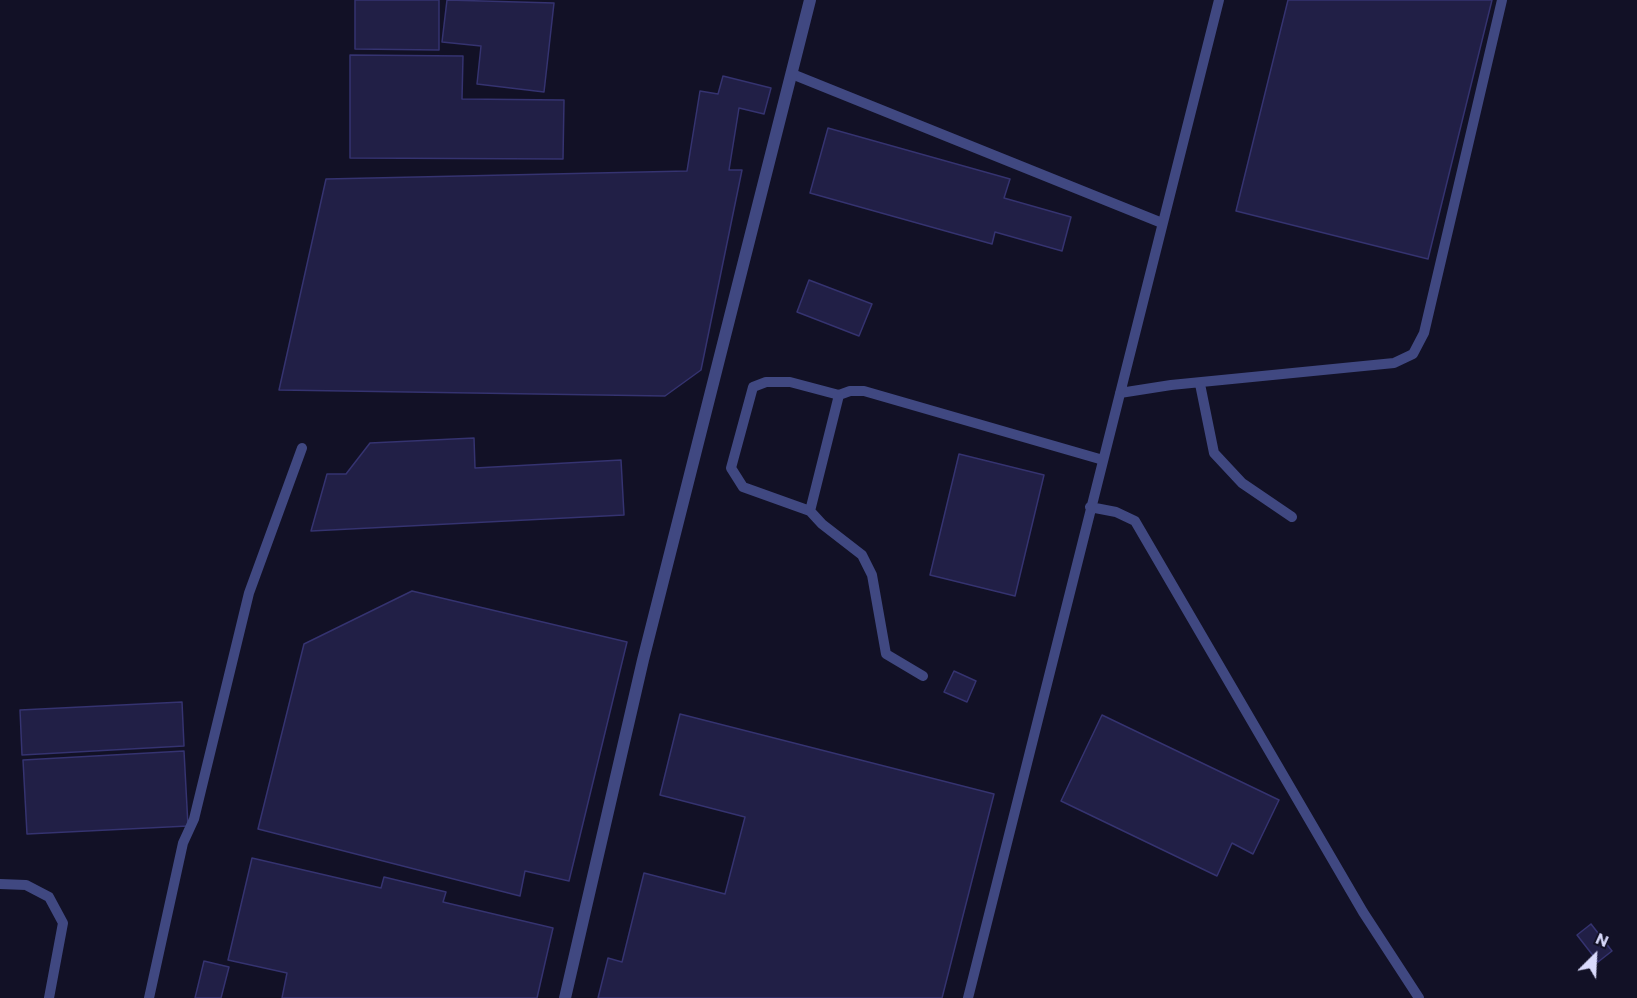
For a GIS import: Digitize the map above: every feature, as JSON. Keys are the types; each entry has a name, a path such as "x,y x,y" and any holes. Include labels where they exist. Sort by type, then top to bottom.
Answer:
{"street":[{"path":"565,998 644,660 810,0"}],"lane":[{"path":"968,998 1219,0"},
{"path":"1120,393 1394,363 1413,354 1424,333 1502,0"},
{"path":"792,74 1162,223"},
{"path":"923,676 886,654 872,575 862,555 822,524 810,511 743,487 731,468 753,387 765,382 790,382 839,395 850,391 864,391 1103,460"},
{"path":"1200,384 1214,453 1242,483 1292,517"},
{"path":"810,511 839,395"},
{"path":"149,998 183,843 194,819 249,593 302,448"},
{"path":"1090,507 1116,512 1135,521 1363,912 1419,998"},
{"path":"0,884 26,885 49,897 63,923 49,998"}],"building":[{"path":"355,0 439,0 439,50 355,49"},
{"path":"447,0 554,3 544,92 477,84 481,46 442,42"},
{"path":"1288,0 1492,0 1428,259 1236,211"},
{"path":"350,55 463,56 462,99 564,100 563,159 350,158"},
{"path":"723,76 771,88 764,114 739,108 729,170 742,170 701,370 665,396 279,390 326,179 687,171 700,91 718,94"},
{"path":"828,128 1010,179 1004,198 1071,217 1062,251 995,232 992,244 810,193"},
{"path":"809,280 872,304 859,336 797,312"},
{"path":"474,438 475,468 621,460 624,515 311,531 327,474 346,474 370,443"},
{"path":"959,454 1044,475 1015,596 930,575"},
{"path":"412,591 627,642 569,881 525,871 520,896 258,829 304,644"},
{"path":"954,671 976,681 967,702 944,692"},
{"path":"182,702 184,746 22,755 20,710"},
{"path":"680,714 994,794 942,998 598,998 608,958 622,962 644,873 725,894 745,817 660,795"},
{"path":"1102,715 1279,800 1253,854 1232,843 1217,876 1061,801"},
{"path":"184,751 188,826 27,834 23,760"},
{"path":"252,858 381,888 384,877 446,892 443,902 553,928 537,998 282,998 287,973 228,960"},
{"path":"1591,924 1612,951 1598,962 1577,935"},
{"path":"204,961 229,967 221,998 195,998"}]}
